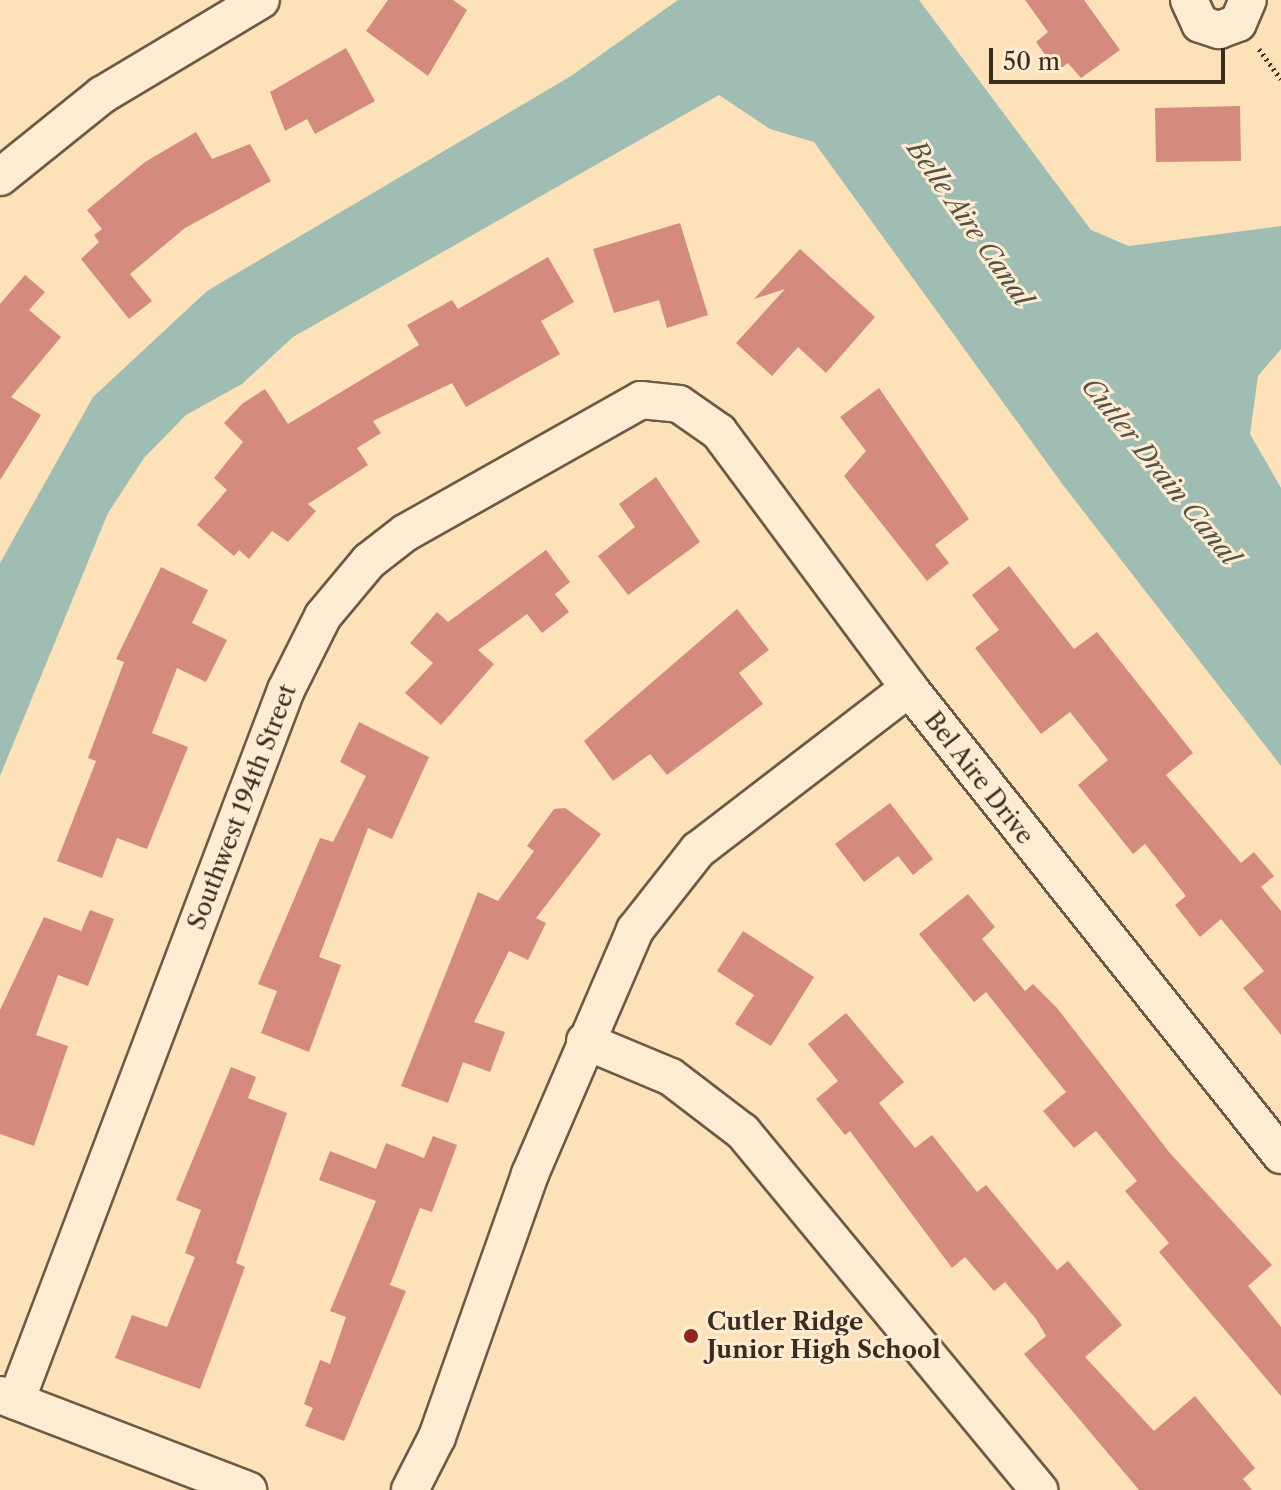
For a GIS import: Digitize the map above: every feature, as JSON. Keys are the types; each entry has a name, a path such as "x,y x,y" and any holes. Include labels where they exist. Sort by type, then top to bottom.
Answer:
{"street":[{"path":"0,177 102,95 261,0"},
{"path":"1189,0 1200,24 1219,30 1238,23 1248,0"},
{"name":"Southwest 194th Street","path":"8,1398 286,690 323,616 369,561 416,525 622,407 652,399 679,404"},
{"name":"Bel Aire Drive","path":"679,404 719,432 909,688 1281,1155"},
{"path":"410,1490 437,1437 585,1041 635,930 691,857 909,688"},
{"path":"585,1041 671,1077 743,1132 1039,1490"},
{"path":"8,1398 248,1490"}],"water":[{"path":"678,0 919,0 1091,230 1129,246 1281,226 1281,349 1258,376 1250,434 1281,488 1281,766 1063,485 814,142 770,129 719,95 293,337 242,384 186,415 144,458 108,513 0,776 0,563 93,397 207,291 571,76"}],"building":[{"path":"388,0 453,0 467,10 428,76 366,31"},
{"path":"1025,0 1084,0 1120,50 1081,78 1068,63 1057,71 1036,42 1048,32"},
{"path":"346,48 375,101 315,134 307,119 285,131 270,92"},
{"path":"1240,106 1241,161 1156,162 1155,108"},
{"path":"196,132 212,159 250,144 271,181 185,228 130,274 152,301 129,319 81,259 99,242 94,235 102,229 87,210 145,162"},
{"path":"680,223 708,315 667,328 659,300 614,313 593,249"},
{"path":"800,249 875,317 826,373 798,347 772,376 736,343 785,289 754,299"},
{"path":"548,257 574,302 541,321 560,354 466,407 452,383 373,421 381,433 357,448 368,465 308,504 316,511 288,542 272,531 249,559 239,550 234,556 197,525 227,490 214,478 243,442 224,423 242,404 265,389 288,424 419,345 407,325 452,300 458,309"},
{"path":"25,275 45,292 29,310 61,337 11,397 41,415 0,480 0,304"},
{"path":"879,388 969,519 935,545 949,563 927,581 844,476 866,451 840,417"},
{"path":"656,477 700,542 628,595 598,556 635,527 619,504"},
{"path":"546,550 570,582 555,594 569,612 542,633 527,614 478,650 494,664 441,725 405,693 433,663 410,643 437,612 448,622"},
{"path":"1009,566 1074,649 1097,632 1193,753 1166,775 1241,863 1254,852 1274,876 1261,887 1281,911 1281,1035 1243,988 1264,971 1221,919 1200,937 1175,905 1186,896 1145,844 1133,854 1078,785 1108,760 1070,712 1041,734 975,648 999,630 972,595"},
{"path":"161,567 208,590 192,623 227,640 206,682 177,668 152,733 188,747 147,849 117,838 102,878 57,861 96,761 88,758 124,662 116,659"},
{"path":"737,609 769,650 739,673 763,704 667,775 650,754 613,781 584,741"},
{"path":"359,722 429,757 392,839 368,828 319,957 341,965 309,1052 261,1033 277,991 258,984 320,838 333,842 366,776 340,762"},
{"path":"890,803 933,859 913,875 898,856 864,882 835,844"},
{"path":"565,808 601,834 536,918 546,923 528,960 509,951 474,1022 505,1032 490,1072 463,1062 448,1103 401,1086 478,892 498,901 534,851 527,846 554,809"},
{"path":"968,894 995,927 982,939 1025,991 1033,984 1057,1008 1169,1152 1272,1265 1248,1286 1281,1327 1281,1396 1159,1252 1169,1243 1125,1191 1137,1181 1096,1131 1074,1148 1043,1111 1066,1092 986,992 974,1002 919,934"},
{"path":"90,910 114,919 88,986 58,975 36,1035 68,1046 34,1146 0,1134 0,1010 44,917 81,931"},
{"path":"743,931 814,977 771,1046 735,1024 754,995 717,971"},
{"path":"846,1013 904,1082 879,1103 915,1148 932,1135 977,1192 986,1185 1057,1270 1068,1261 1122,1325 1085,1357 1154,1431 1195,1396 1255,1468 1243,1479 1252,1490 1139,1490 1024,1354 1046,1336 1036,1319 1005,1282 994,1291 965,1257 952,1268 850,1131 845,1135 816,1099 838,1081 808,1044"},
{"path":"231,1067 256,1077 248,1098 287,1113 236,1263 245,1267 200,1389 115,1358 132,1315 167,1327 195,1257 185,1253 201,1210 176,1200"},
{"path":"433,1136 457,1145 432,1212 420,1208 390,1285 406,1291 344,1441 305,1426 313,1408 304,1404 320,1360 330,1364 346,1317 330,1311 376,1201 319,1180 330,1151 376,1169 386,1143 424,1158"}],"place":[{"name":"Cutler Ridge Junior High School","path":"691,1336"}],"water label":[{"name":"Belle Aire Canal","path":"969,224"},
{"name":"Cutler Drain Canal","path":"1160,472"}]}
